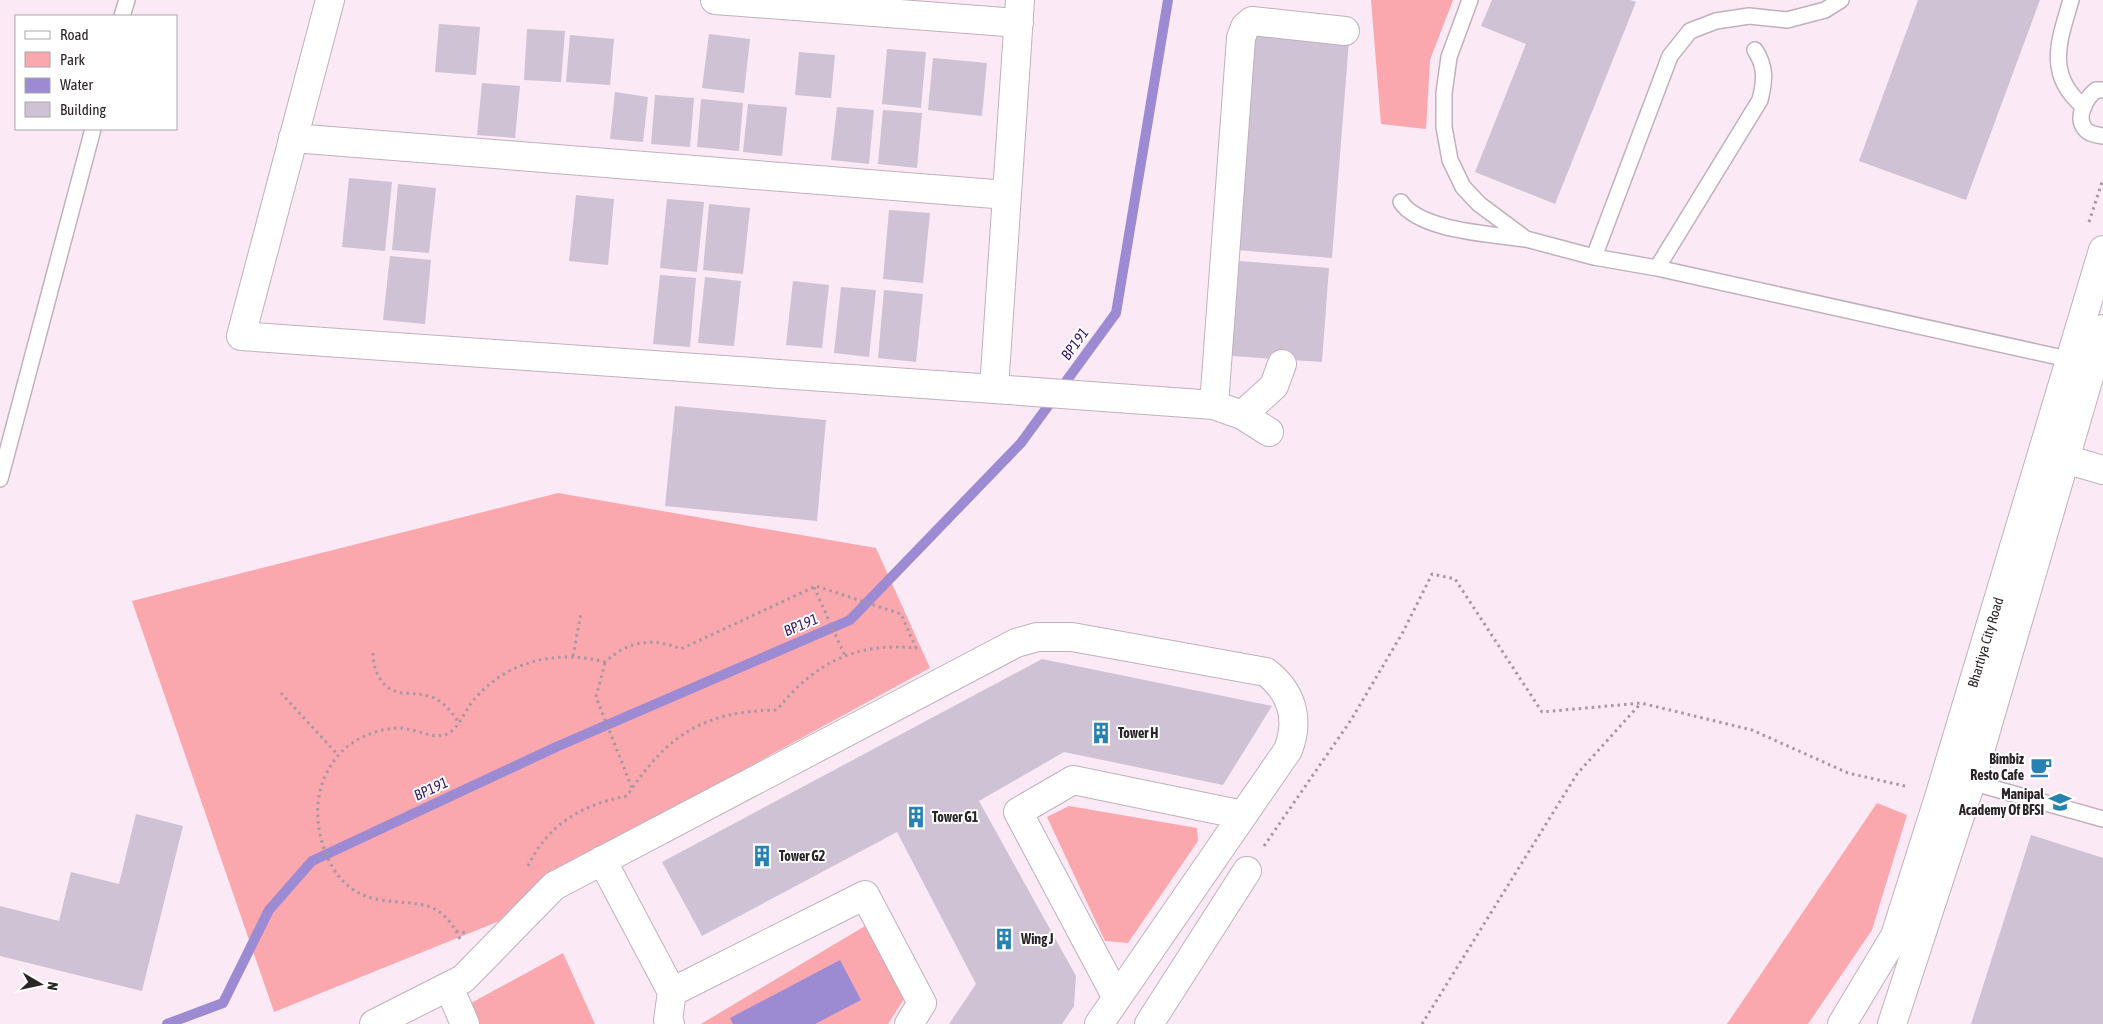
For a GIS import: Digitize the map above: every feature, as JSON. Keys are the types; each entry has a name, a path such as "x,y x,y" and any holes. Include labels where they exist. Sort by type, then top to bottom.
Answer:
{"street":[{"path":"330,0 241,336 1214,405 1242,415 1269,432"},
{"path":"715,0 1020,12 994,389"},
{"path":"1214,405 1241,38 1245,27 1252,21 1345,31"},
{"path":"294,138 1007,195"},
{"name":"Bhartiya City Road","path":"1842,1024 1895,936 2072,360 2103,250"},
{"name":"Bhartiya City Road","path":"1892,1024 1971,782 2103,329"},
{"path":"1242,415 1274,386 1282,364"},
{"path":"2065,459 2103,470"},
{"path":"374,1024 456,983 554,886 1016,643 1054,636 1072,637 1266,672 1286,692 1292,706 1293,735 1288,750 1099,1024"},
{"path":"1117,998 1018,812 1073,780 1243,815"},
{"path":"602,860 672,992 668,1020 670,1024"},
{"path":"1149,1024 1247,871"},
{"path":"672,992 865,895 922,1003 909,1024"},
{"path":"456,983 465,1024"}],"lane":[{"path":"122,15 126,0"},
{"path":"1470,0 1449,57 1444,93 1444,127 1450,160 1463,187 1468,193 1479,204 1526,240"},
{"path":"1594,256 1670,56 1690,31 1716,22 1749,16 1794,18 1825,10 1841,0"},
{"path":"2072,0 2059,41 2057,57 2061,79 2072,97 2084,107"},
{"path":"1657,268 1760,100 1765,73 1762,61 1755,50"},
{"path":"2103,90 2096,90 2091,94 2084,107 2081,120 2084,128 2090,133 2103,136"},
{"path":"0,479 92,130"},
{"path":"1401,202 1413,214 1442,226 1526,240 2072,360"},
{"path":"1971,782 2103,819"}],"path":[{"path":"1247,871 1351,720 1402,632 1432,574 1454,579 1542,712 1641,703 1752,730 1848,773 1917,789"},
{"path":"525,872 534,853 561,822 581,810 596,804 627,796 632,789 642,772 660,751 682,734 704,722 728,714 752,710 777,710 809,676 845,656 873,648 916,648 900,614 816,586 681,649 654,641 640,642 615,653 605,662 596,697 632,789"},
{"path":"814,587 845,656"},
{"path":"573,656 581,613"},
{"path":"373,653 373,665 384,684 401,693 417,693 434,698 453,713 459,723"},
{"path":"456,983 465,952 456,931 444,916 430,907 414,902 380,900 364,896 337,876 328,862 317,815 318,799 329,768 338,755 351,744 382,730 400,728 439,737 454,731 472,702 489,685 509,670 550,657 573,656 605,662"},
{"path":"281,694 338,755"},
{"path":"1422,1024 1577,774 1641,703"},
{"path":"456,931 470,934"}],"green space":[{"path":"1371,0 1453,0 1430,60 1426,129 1381,124"},
{"path":"558,493 876,548 930,668 543,879 519,913 274,1012 132,601"},
{"path":"1877,803 1907,815 1872,930 1808,1024 1727,1024"},
{"path":"1069,806 1197,828 1198,841 1128,943 1105,941 1047,817"},
{"path":"865,926 906,996 888,1024 701,1024"},
{"path":"563,953 595,1024 480,1024 471,1003"}],"water":[{"path":"840,960 861,1000 815,1024 733,1024 730,1018"}],"building":[{"path":"1492,0 1630,0 1636,2 1555,204 1475,172 1526,44 1481,26"},
{"path":"1918,0 2040,0 1966,200 1859,161"},
{"path":"439,24 480,27 476,75 435,72"},
{"path":"527,29 565,31 561,82 524,80"},
{"path":"1255,32 1349,40 1332,258 1237,250"},
{"path":"709,34 750,39 744,93 702,88"},
{"path":"570,35 614,39 610,85 566,82"},
{"path":"887,49 926,52 921,108 882,104"},
{"path":"799,52 835,55 831,98 795,95"},
{"path":"933,58 987,63 982,116 928,110"},
{"path":"482,83 520,86 515,138 477,135"},
{"path":"615,92 648,97 643,142 610,139"},
{"path":"655,95 694,98 690,147 651,144"},
{"path":"701,99 743,103 739,151 697,147"},
{"path":"748,104 787,107 782,156 743,152"},
{"path":"837,107 874,110 869,164 831,160"},
{"path":"883,110 922,113 917,168 878,164"},
{"path":"349,178 392,182 385,251 342,247"},
{"path":"398,184 436,188 429,253 392,250"},
{"path":"576,195 614,199 608,265 569,261"},
{"path":"667,199 704,202 697,272 660,268"},
{"path":"709,204 750,208 743,274 703,270"},
{"path":"889,210 930,213 923,283 883,279"},
{"path":"390,256 431,260 425,324 383,320"},
{"path":"1239,261 1329,268 1322,362 1232,356"},
{"path":"660,275 696,278 690,347 653,344"},
{"path":"705,277 741,281 734,346 698,343"},
{"path":"793,281 829,285 822,348 786,345"},
{"path":"841,287 876,290 869,357 834,353"},
{"path":"884,290 923,294 916,362 878,358"},
{"path":"675,406 826,420 817,521 665,506"},
{"path":"1042,659 1272,706 1223,785 1064,752 979,801 1076,976 1074,1006 1062,1024 949,1024 976,984 897,832 702,936 662,862"},
{"path":"136,814 183,826 142,991 0,956 0,906 59,921 71,872 119,884"},
{"path":"2031,835 2103,858 2103,1024 1971,1024"}],"waterway":[{"name":"BP191","path":"167,1024 223,1003 269,910 312,861 556,747 850,620 1021,443 1116,313 1168,0"}],"place":[{"name":"Tower H","path":"1101,733"},
{"name":"Bimbiz Resto Cafe","path":"2041,767"},
{"name":"Manipal Academy Of BFSI","path":"2060,802"},
{"name":"Tower G1","path":"916,817"},
{"name":"Tower G2","path":"762,856"},
{"name":"Wing J","path":"1004,939"}]}
